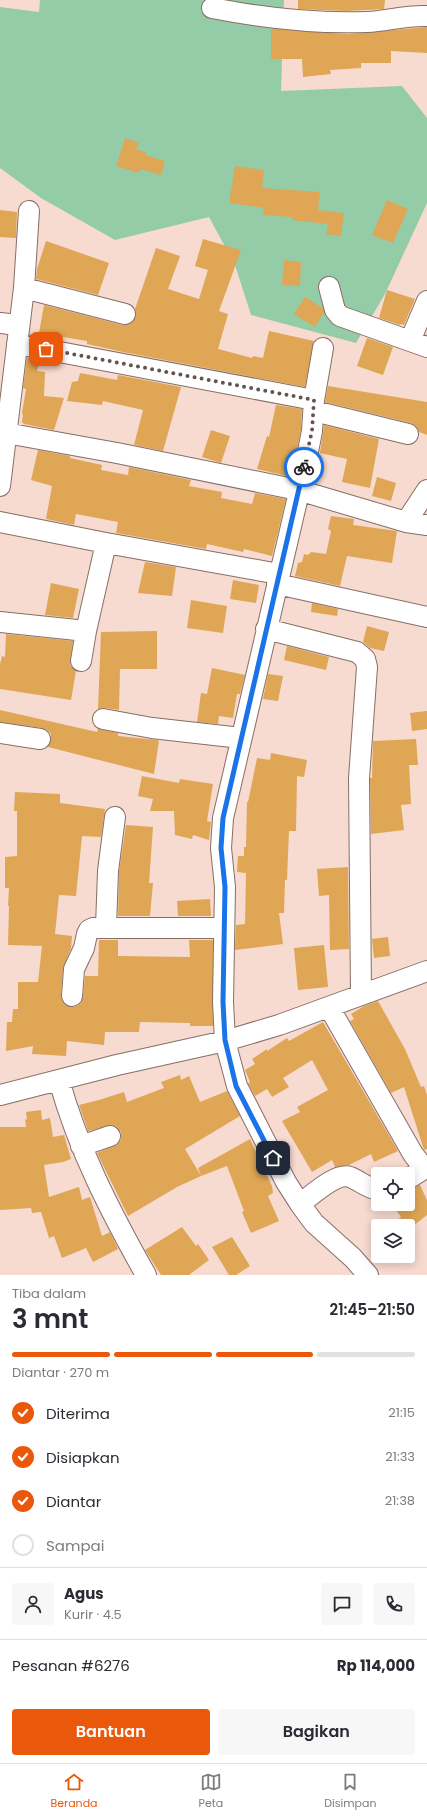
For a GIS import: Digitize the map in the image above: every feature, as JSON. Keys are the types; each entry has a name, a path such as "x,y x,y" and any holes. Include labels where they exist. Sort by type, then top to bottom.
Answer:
{"street":[{"path":"212,8 284,19 331,23 369,22 414,15 427,16"},
{"path":"0,486 6,433 12,331 24,288 30,211"},
{"path":"329,287 335,310 340,316 418,344 427,301"},
{"path":"24,288 125,314"},
{"path":"12,331 314,406 408,434"},
{"path":"323,348 311,437 223,818 221,848 225,887 223,1002 225,1040 236,1086 286,1182 314,1223 353,1258 368,1275"},
{"path":"6,433 117,453 298,490 406,522 427,524"},
{"path":"406,522 427,490"},
{"path":"0,522 278,579 427,617"},
{"path":"82,661 86,631 106,543"},
{"path":"0,622 86,631"},
{"path":"266,629 357,652 365,659 367,667 359,778 361,995"},
{"path":"103,719 152,728 241,738"},
{"path":"0,733 40,739"},
{"path":"106,927 108,871 115,817"},
{"path":"72,996 74,969 84,948 87,934 89,930 93,928 224,928"},
{"path":"0,1096 59,1080 225,1040 279,1025 427,971"},
{"path":"330,1007 413,1154 420,1163 427,1167 415,1175"},
{"path":"59,1080 73,1127 81,1146 121,1229 146,1275"},
{"path":"81,1146 110,1136"},
{"path":"300,1204 334,1179 342,1176 349,1177 371,1189"}],"green space":[{"path":"40,0 284,0 281,91 402,86 427,118 427,203 385,294 356,343 251,315 235,265 209,217 115,240 41,198 0,168 0,7 39,12"}],"building":[{"path":"298,0 385,0 384,9 347,11 298,9"},
{"path":"427,27 427,53 391,51 391,63 361,63 361,68 330,70 331,74 303,77 302,59 271,59 271,29 348,34"},
{"path":"125,138 139,143 136,149 146,152 145,155 165,161 161,175 140,169 139,173 116,166"},
{"path":"235,166 264,170 262,188 320,192 318,210 344,213 341,236 326,234 328,224 292,220 293,217 263,215 264,208 229,203"},
{"path":"387,200 408,209 393,243 372,235"},
{"path":"0,210 17,212 16,238 0,237"},
{"path":"203,239 241,250 219,311 228,314 218,349 252,358 253,356 263,358 269,331 314,341 305,387 123,352 87,344 87,341 39,333 44,305 122,325 128,325 133,322 136,316 135,309 156,248 180,256 168,289 199,299 208,270 195,266"},
{"path":"46,241 109,263 98,295 36,279 37,269"},
{"path":"284,260 301,262 300,286 282,285"},
{"path":"387,290 415,299 404,325 379,318"},
{"path":"305,297 323,308 324,312 315,327 294,314"},
{"path":"367,338 393,347 383,375 357,366"},
{"path":"27,358 40,360 37,371 45,372 44,396 64,398 54,430 24,424 22,422 26,389 23,388"},
{"path":"80,373 117,380 118,375 181,387 163,451 134,445 143,410 103,401 102,405 67,401 72,382 78,381"},
{"path":"328,386 427,402 427,435 419,432 416,426 411,423 325,402"},
{"path":"276,405 302,409 301,430 291,477 257,469 267,436 269,437"},
{"path":"324,425 379,439 370,488 342,482 347,459 320,453"},
{"path":"211,430 230,436 221,463 202,457"},
{"path":"38,450 70,456 70,458 102,465 101,470 128,475 129,467 191,480 189,486 222,492 221,498 252,504 255,493 286,499 272,556 244,549 243,552 207,544 206,549 116,533 118,522 76,514 74,525 46,519 52,486 31,480"},
{"path":"377,477 396,483 391,501 372,496"},
{"path":"331,516 354,519 353,525 397,531 392,563 347,556 340,586 295,576 298,563 302,562 304,554 308,555 311,552 326,554 331,531 328,529"},
{"path":"145,562 176,567 172,596 138,593"},
{"path":"233,580 259,585 256,603 230,599"},
{"path":"51,583 79,589 73,618 45,615"},
{"path":"191,600 227,606 223,633 187,628"},
{"path":"312,603 338,609 337,616 311,612"},
{"path":"367,626 389,632 384,651 370,648 363,642"},
{"path":"157,631 157,669 120,669 119,710 105,708 98,709 101,632"},
{"path":"6,634 73,641 70,665 76,671 71,700 0,689 0,664 2,656 5,657"},
{"path":"287,646 329,657 326,670 284,660"},
{"path":"212,668 245,675 240,694 237,694 233,718 219,716 218,724 197,722 201,693 207,694"},
{"path":"268,674 283,676 278,701 263,699"},
{"path":"0,710 97,732 98,729 118,733 118,736 157,740 159,741 154,774 48,747 51,740 51,734 47,730 0,722"},
{"path":"427,711 427,729 412,731 410,713"},
{"path":"416,739 418,765 409,765 411,804 401,805 404,830 371,834 370,778 372,778 373,741"},
{"path":"271,753 307,760 304,777 297,776 296,831 289,831 284,913 279,913 283,944 235,950 236,925 245,924 246,873 237,872 238,856 244,856 244,847 246,847 247,802 257,758 270,760"},
{"path":"142,776 179,783 180,779 213,784 207,821 211,822 209,840 193,835 192,839 175,835 174,811 150,811 153,799 138,796"},
{"path":"15,792 60,794 60,803 105,809 101,837 82,836 76,896 59,895 55,934 72,936 71,948 63,968 61,995 62,1001 65,1005 71,1007 77,1006 81,1003 85,976 98,976 99,940 118,940 118,956 190,957 189,940 213,940 213,1026 190,1026 190,1023 140,1022 139,1032 105,1032 104,1045 67,1041 66,1056 32,1054 33,1046 6,1051 7,1022 12,1022 13,1009 18,1009 18,982 38,982 42,946 8,945 9,888 5,888 5,857 17,856 17,811 14,811"},
{"path":"126,825 153,827 149,883 153,883 150,916 118,916 119,872"},
{"path":"348,867 349,949 330,950 329,895 319,896 317,869"},
{"path":"210,899 211,916 178,916 177,901"},
{"path":"388,937 390,956 374,958 372,939"},
{"path":"324,945 328,987 298,990 294,948"},
{"path":"378,1001 405,1049 421,1087 424,1086 427,1095 427,1149 424,1150 404,1087 391,1093 350,1021 354,1019 351,1014 364,1006"},
{"path":"323,1022 398,1151 374,1162 371,1154 349,1165 335,1167 332,1160 312,1172 282,1121 300,1112 297,1107 328,1090 312,1060 283,1078 289,1087 272,1097 267,1089 255,1096 248,1083 250,1082 245,1070 255,1064 252,1059 267,1049 267,1051 287,1038 289,1041"},
{"path":"180,1075 181,1080 189,1076 200,1102 227,1091 240,1116 185,1149 201,1176 177,1187 128,1216 97,1153 118,1144 121,1139 121,1132 117,1127 112,1125 88,1131 79,1105 124,1092 127,1102 164,1088 161,1082"},
{"path":"41,1110 42,1120 50,1118 53,1137 64,1135 71,1159 44,1165 49,1197 79,1187 82,1200 90,1197 102,1236 110,1232 118,1249 93,1262 86,1248 62,1258 54,1236 49,1238 41,1212 32,1213 31,1208 0,1210 0,1127 26,1127 26,1112"},
{"path":"250,1139 272,1186 273,1193 268,1196 279,1221 251,1233 242,1212 244,1211 227,1166 201,1176 198,1168"},
{"path":"420,1185 427,1200 427,1215 415,1224 415,1219 399,1219 401,1217 396,1211 415,1211 415,1187"},
{"path":"182,1227 196,1246 198,1244 209,1260 189,1275 161,1275 145,1250"},
{"path":"232,1237 250,1266 236,1275 229,1275 212,1247"}],"way so far":[{"path":"46,349 314,400 312,431 304,467"}],"route":[{"path":"273,1158 236,1086 225,1040 223,1002 225,887 221,848 223,818 304,467"}]}
